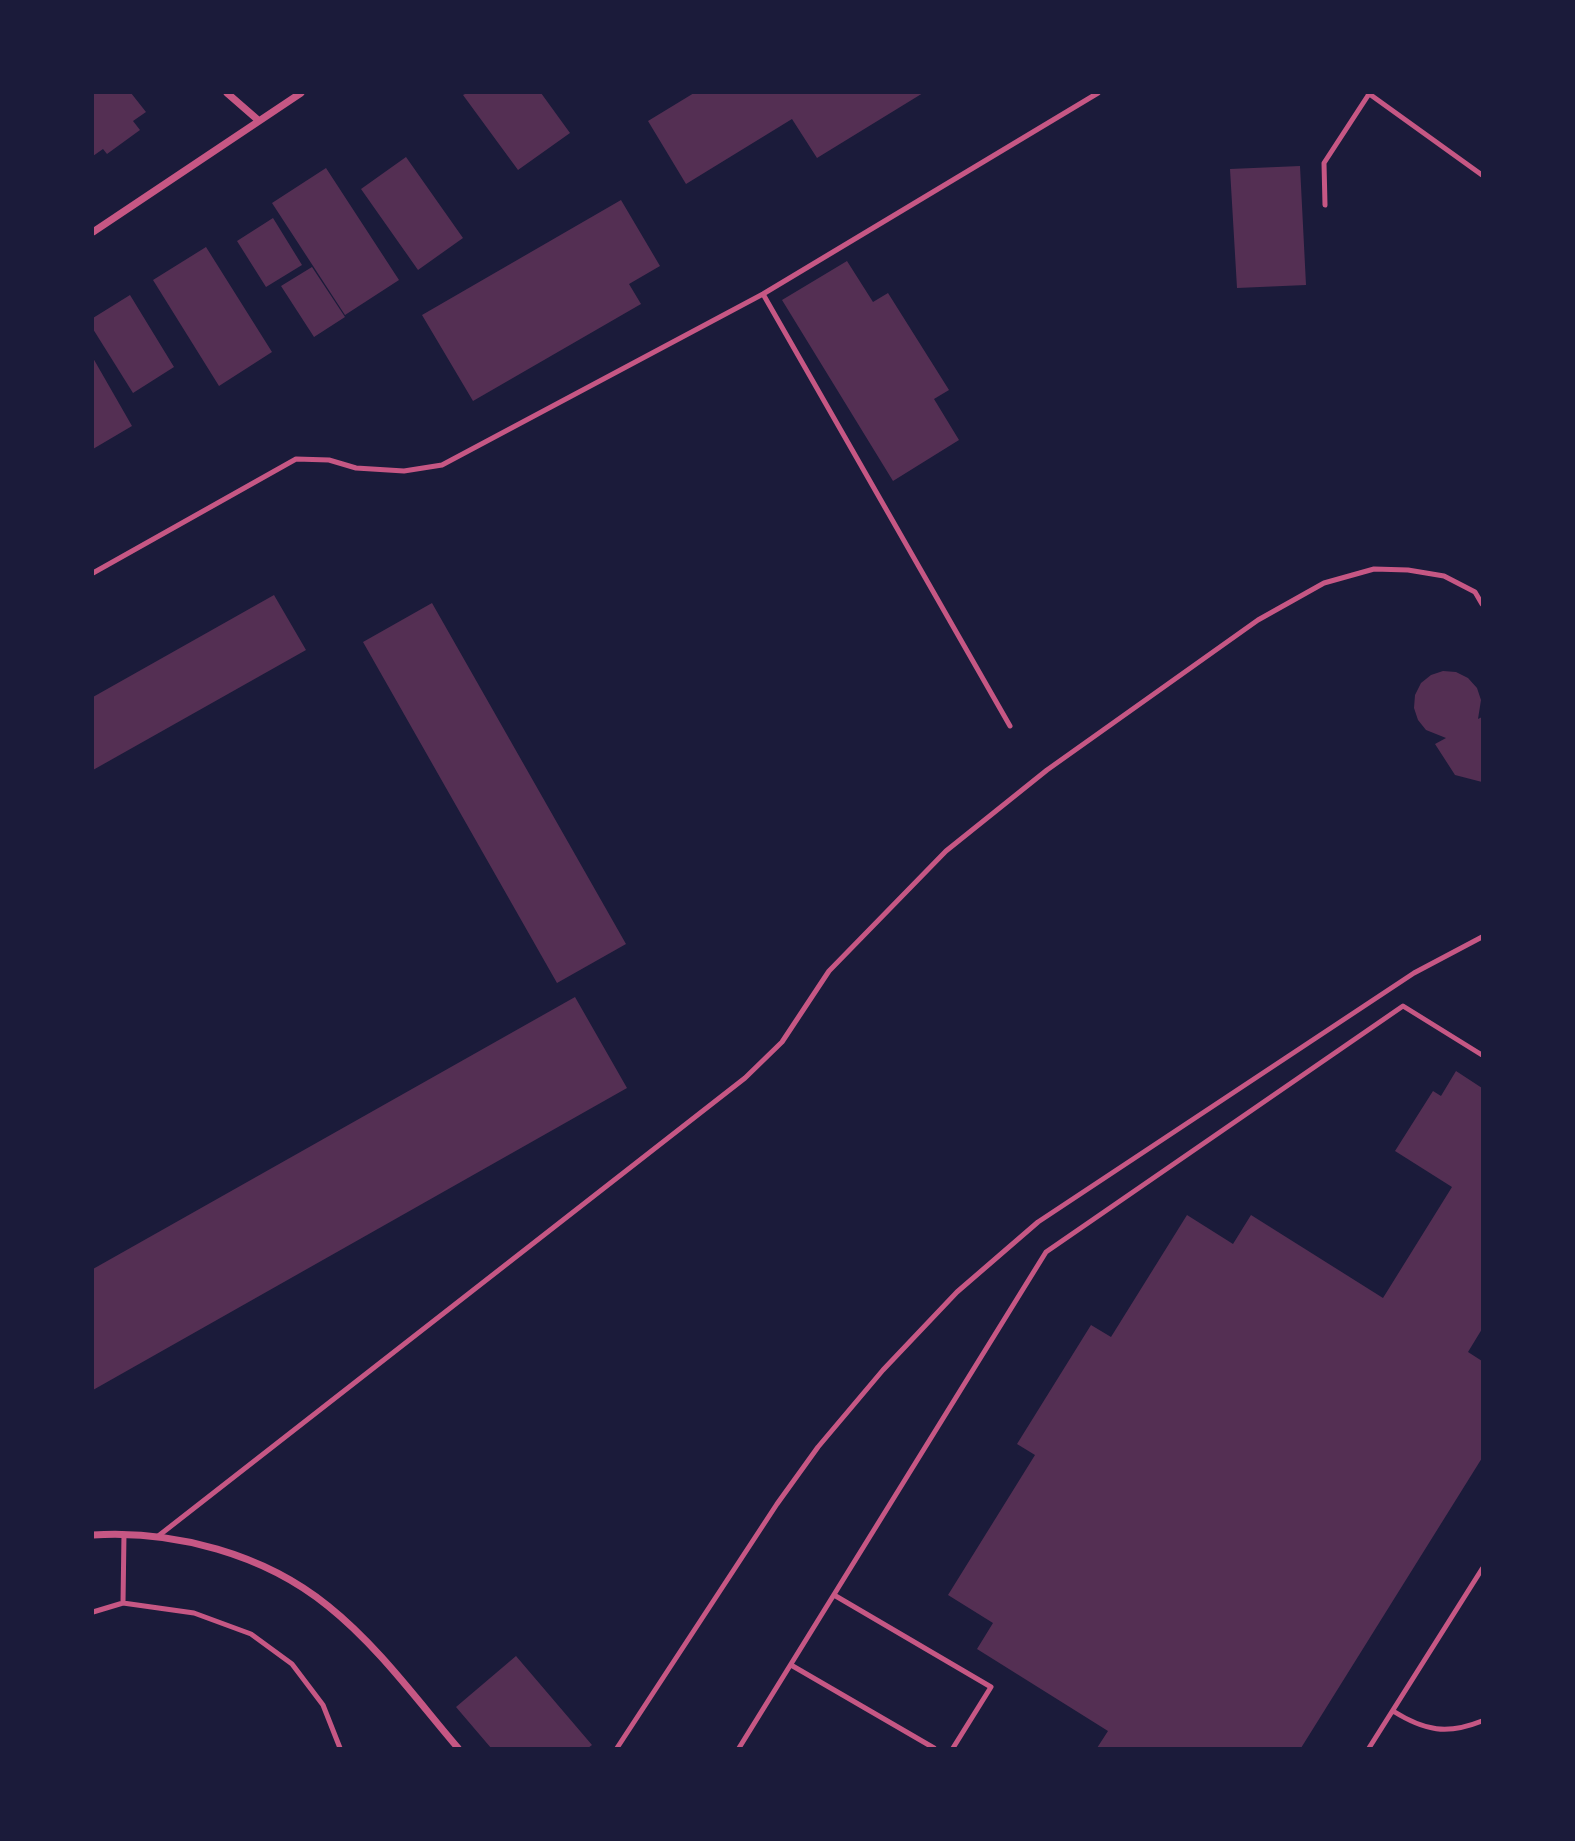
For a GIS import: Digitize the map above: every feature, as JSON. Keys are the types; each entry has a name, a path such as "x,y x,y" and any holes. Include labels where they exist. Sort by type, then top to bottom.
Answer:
{"street":[{"path":"227,93 258,120"},
{"path":"93,232 301,93"},
{"path":"93,1535 124,1534 183,1539 254,1563 289,1579 328,1606 360,1635 458,1748"}],"lane":[{"path":"93,573 296,459 329,460 356,468 404,471 442,465 763,294 1098,93"},
{"path":"1325,205 1324,163 1369,93 1482,175"},
{"path":"763,294 1010,726"},
{"path":"157,1536 745,1078 782,1042 829,971 946,851 1047,770 1258,620 1324,583 1374,569 1408,570 1444,576 1475,592 1482,604"},
{"path":"617,1748 776,1504 811,1457 883,1370 957,1292 1038,1222 1414,973 1482,937"},
{"path":"739,1748 1046,1252 1404,1006 1482,1055"},
{"path":"123,1603 124,1534"},
{"path":"1369,1748 1481,1573"},
{"path":"834,1595 991,1687 953,1748"},
{"path":"93,1612 123,1603 194,1613 251,1634 292,1664 323,1705 340,1748"},
{"path":"790,1665 934,1748"},
{"path":"1393,1711 1413,1723 1437,1730 1463,1728 1482,1721"}],"building":[{"path":"93,93 131,93 146,112 133,121 140,130 107,154 103,149 93,156"},
{"path":"541,93 570,133 518,170 463,95"},
{"path":"694,93 923,93 817,158 792,119 686,184 648,121"},
{"path":"406,157 463,238 418,270 361,189"},
{"path":"1300,166 1306,285 1237,288 1230,169"},
{"path":"326,168 399,280 345,315 272,203"},
{"path":"621,200 660,266 629,284 641,304 473,401 422,315"},
{"path":"273,218 302,265 266,287 237,241"},
{"path":"206,247 272,352 219,386 153,280"},
{"path":"847,261 873,302 888,293 949,390 934,399 959,440 893,481 782,300"},
{"path":"312,267 345,317 314,337 281,286"},
{"path":"130,295 174,367 133,393 93,329 93,318"},
{"path":"93,358 132,426 93,449"},
{"path":"274,595 306,650 93,770 93,697"},
{"path":"432,603 626,944 557,983 363,642"},
{"path":"1443,671 1456,672 1468,678 1477,688 1481,700 1478,719 1482,717 1482,782 1455,775 1435,744 1446,738 1426,730 1418,720 1414,708 1415,695 1421,683 1431,675"},
{"path":"575,997 627,1088 93,1390 93,1269"},
{"path":"1456,1071 1482,1088 1482,1329 1468,1352 1482,1361 1482,1458 1301,1748 1097,1748 1108,1731 977,1649 993,1623 948,1595 1035,1455 1017,1444 1091,1325 1111,1337 1187,1215 1233,1244 1251,1215 1383,1298 1452,1187 1395,1151 1433,1091 1441,1096"},
{"path":"516,1656 592,1745 588,1748 491,1748 456,1707"}]}
